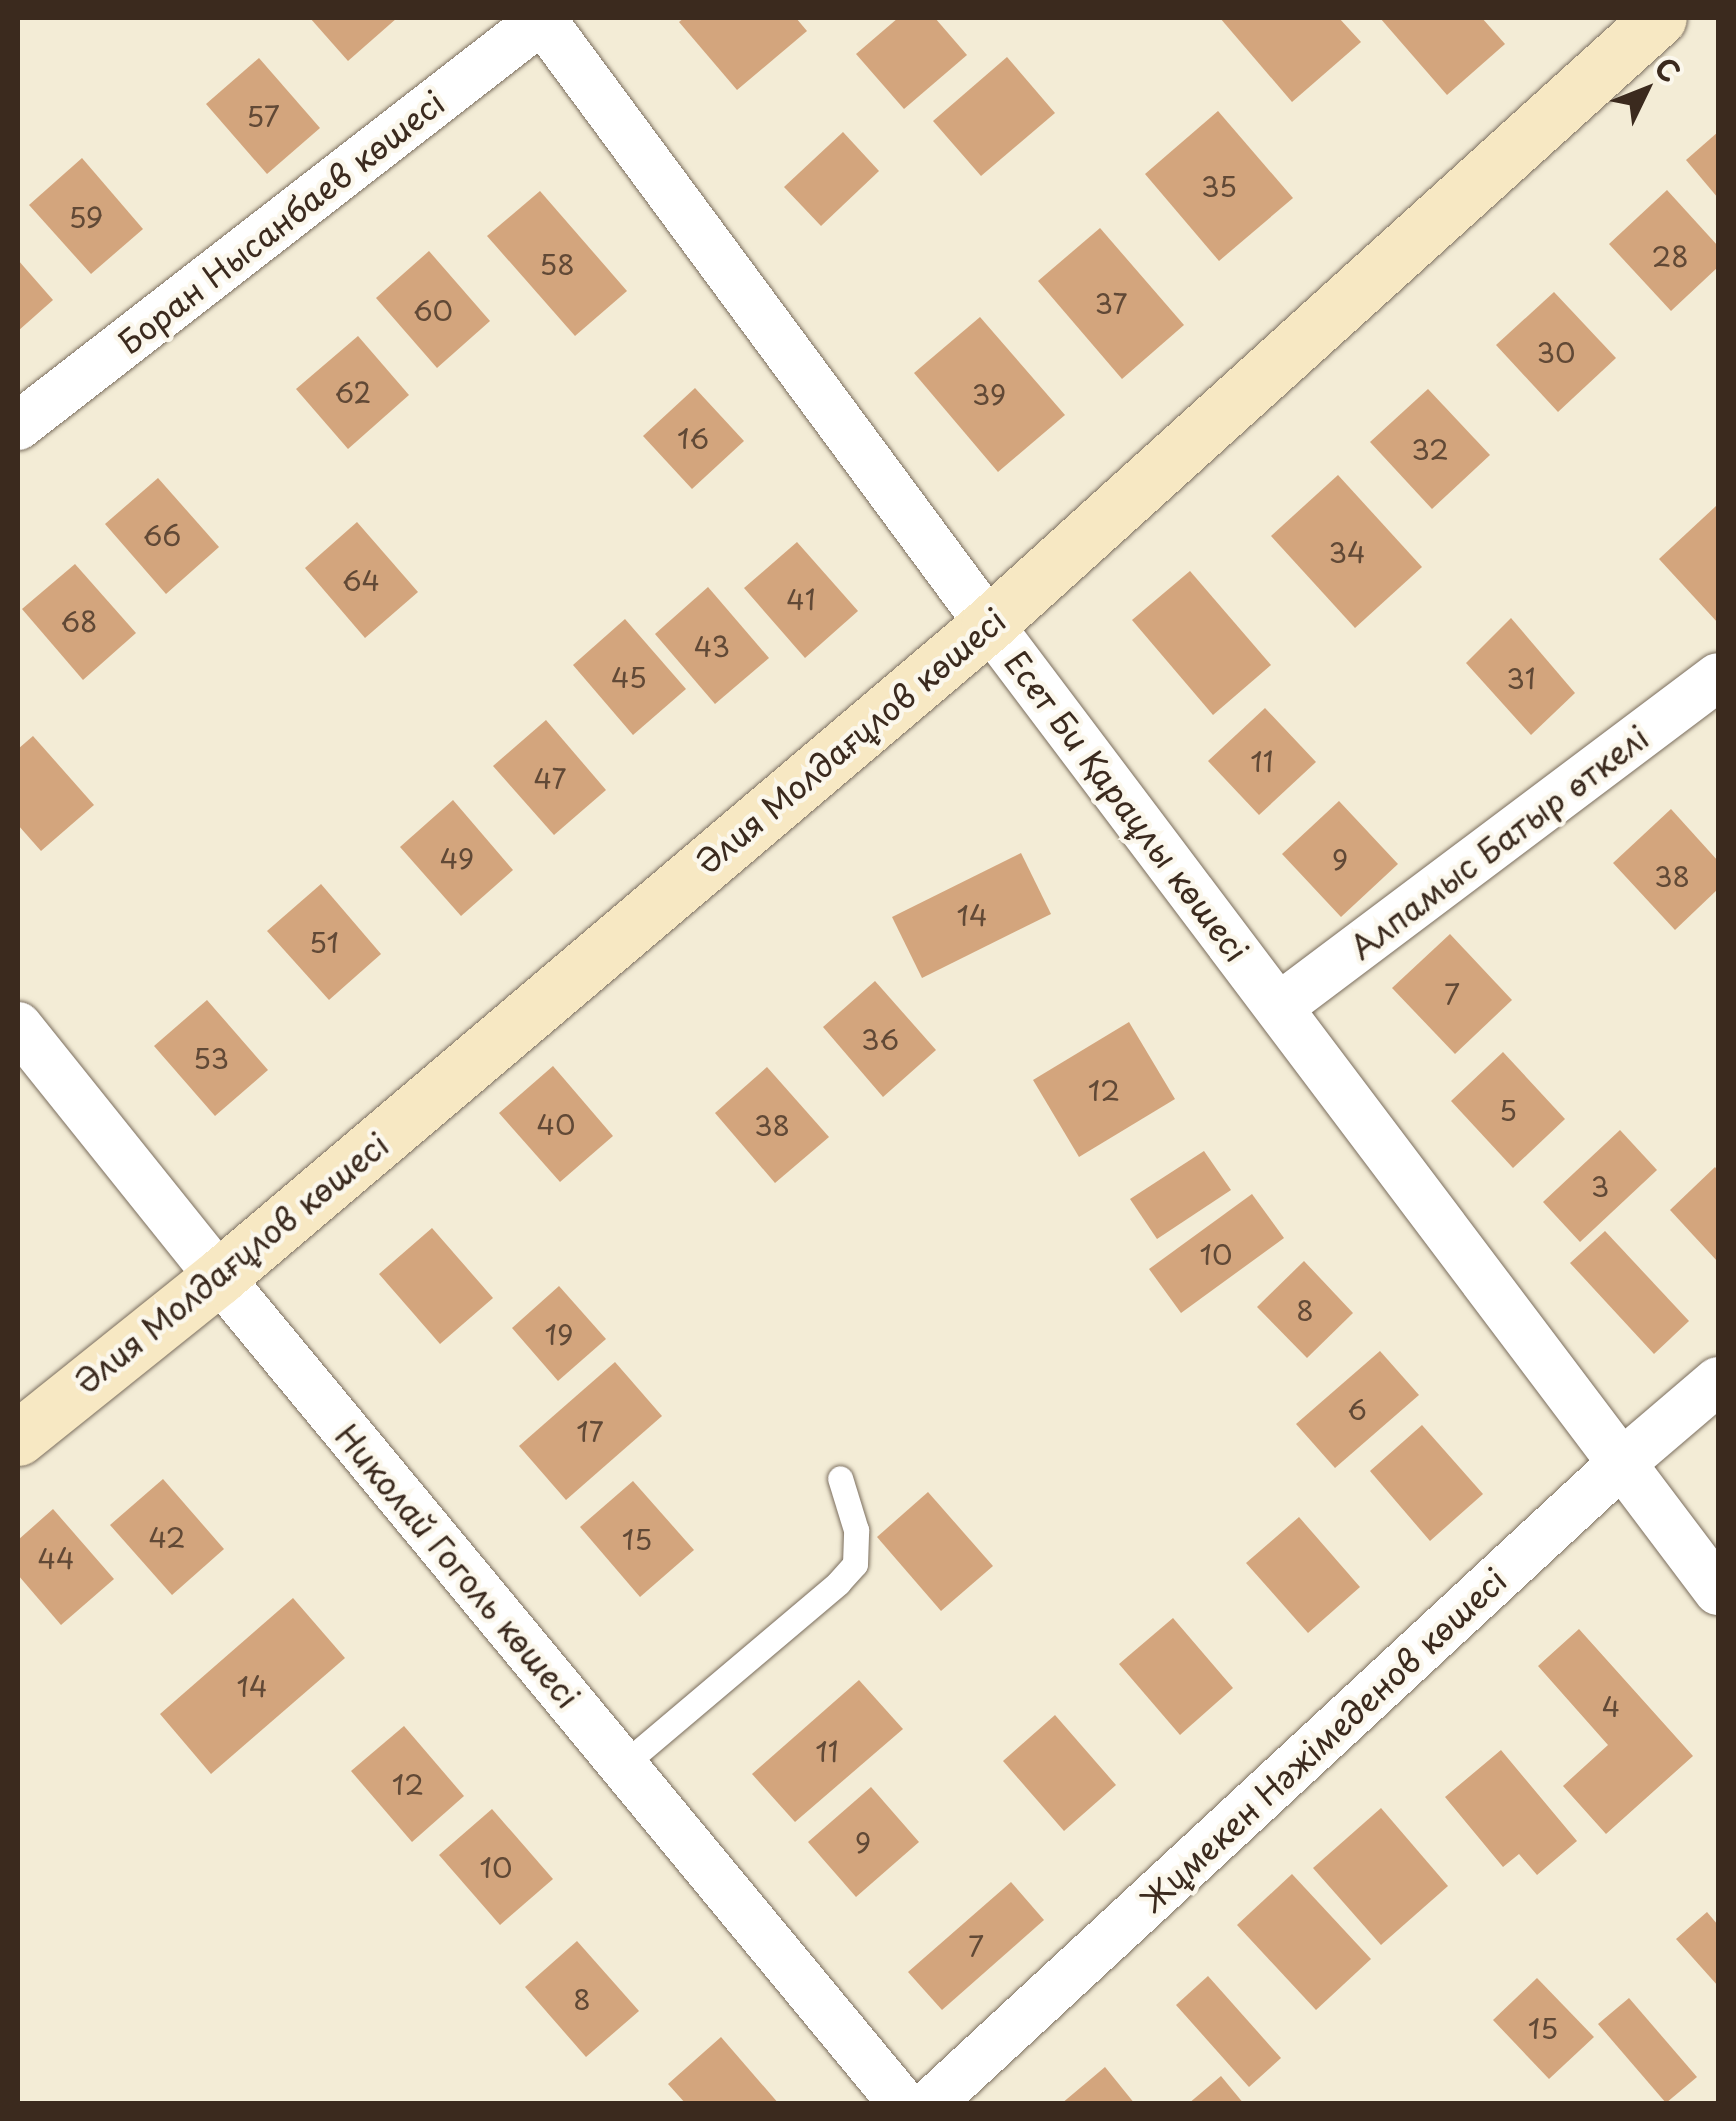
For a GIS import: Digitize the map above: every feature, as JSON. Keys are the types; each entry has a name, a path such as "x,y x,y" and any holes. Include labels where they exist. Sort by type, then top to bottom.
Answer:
{"main road":[{"name":"Әлия Молдағұлов көшесі","path":"18,1438 219,1278 989,624 1659,18"}],"street":[{"name":"Есет Би Қараұлы көшесі","path":"542,18 989,624 1718,1591"},
{"name":"Боран Нысанбаев көшесі","path":"18,426 542,18"},
{"name":"Алпамыс Батыр өткелі","path":"1279,1007 1718,677"},
{"name":"Николай Гоголь көшесі","path":"18,1026 219,1278 902,2104"},
{"name":"Жұмекен Нәжімеденов көшесі","path":"930,2104 1622,1464 1718,1380"}],"lane":[{"path":"623,1765 838,1583 855,1564 856,1530 840,1478"}],"building":[{"path":"310,18 397,18 348,61"},
{"path":"684,18 796,18 807,31 737,90 679,22"},
{"path":"898,18 935,18 967,55 904,109 856,54"},
{"path":"1220,18 1339,18 1361,42 1292,102"},
{"path":"1380,18 1482,18 1505,44 1447,95"},
{"path":"1007,57 1055,113 981,176 933,121"},
{"path":"259,58 320,128 267,174 206,104"},
{"path":"1218,111 1293,198 1219,261 1145,174"},
{"path":"843,132 879,171 821,226 784,187"},
{"path":"1718,132 1718,198 1686,160"},
{"path":"82,158 143,229 91,274 29,205"},
{"path":"1667,190 1718,246 1718,267 1671,311 1609,244"},
{"path":"540,191 627,291 575,336 487,236"},
{"path":"1100,228 1184,325 1122,379 1038,281"},
{"path":"429,251 490,321 437,368 376,298"},
{"path":"18,260 53,300 18,331"},
{"path":"1554,292 1616,358 1558,412 1496,345"},
{"path":"980,317 1065,415 998,472 914,373"},
{"path":"358,336 409,395 348,449 296,389"},
{"path":"695,388 744,441 692,489 643,436"},
{"path":"1428,389 1490,455 1432,509 1370,442"},
{"path":"1338,475 1422,567 1355,628 1271,536"},
{"path":"158,478 219,547 166,594 105,524"},
{"path":"1718,508 1718,623 1659,559"},
{"path":"357,522 418,592 365,638 305,568"},
{"path":"797,542 858,611 805,658 744,588"},
{"path":"75,564 136,633 83,680 22,609"},
{"path":"1190,571 1271,665 1213,715 1132,620"},
{"path":"708,587 769,658 715,704 655,634"},
{"path":"1511,618 1575,693 1531,735 1466,663"},
{"path":"625,619 686,689 633,735 573,665"},
{"path":"1265,708 1316,762 1259,815 1208,761"},
{"path":"546,720 606,790 554,835 493,766"},
{"path":"33,736 94,805 41,851 18,825 18,749"},
{"path":"453,800 513,870 461,916 400,847"},
{"path":"1339,801 1398,864 1341,917 1282,854"},
{"path":"1671,809 1718,861 1718,889 1675,930 1613,863"},
{"path":"1021,853 1051,914 922,978 892,917"},
{"path":"321,884 381,954 329,1000 267,931"},
{"path":"1450,934 1512,1000 1455,1054 1392,988"},
{"path":"875,981 936,1050 883,1097 823,1027"},
{"path":"207,1000 268,1070 215,1116 154,1046"},
{"path":"1129,1022 1175,1099 1079,1157 1033,1080"},
{"path":"1503,1052 1565,1119 1513,1168 1451,1101"},
{"path":"553,1066 613,1136 560,1182 499,1113"},
{"path":"767,1067 829,1137 775,1183 715,1113"},
{"path":"1620,1130 1657,1170 1580,1242 1543,1202"},
{"path":"1204,1151 1231,1190 1157,1239 1130,1199"},
{"path":"1715,1167 1718,1171 1718,1262 1670,1210"},
{"path":"1252,1194 1284,1238 1181,1313 1149,1269"},
{"path":"432,1228 493,1298 440,1344 379,1274"},
{"path":"1605,1231 1689,1321 1654,1354 1570,1263"},
{"path":"1304,1261 1353,1313 1307,1358 1257,1307"},
{"path":"559,1286 606,1339 558,1381 512,1328"},
{"path":"1380,1351 1419,1395 1335,1468 1296,1424"},
{"path":"615,1362 662,1416 566,1500 519,1446"},
{"path":"1422,1425 1483,1494 1430,1541 1370,1471"},
{"path":"163,1479 224,1549 172,1595 110,1525"},
{"path":"633,1481 694,1550 640,1597 580,1527"},
{"path":"928,1492 993,1566 941,1611 877,1537"},
{"path":"53,1509 114,1579 61,1625 18,1575 18,1540"},
{"path":"1299,1517 1360,1587 1308,1633 1246,1563"},
{"path":"293,1598 345,1658 211,1774 160,1714"},
{"path":"1173,1618 1233,1688 1180,1735 1119,1664"},
{"path":"1579,1629 1693,1756 1606,1834 1563,1786 1608,1745 1538,1666"},
{"path":"859,1680 903,1729 795,1822 752,1774"},
{"path":"1055,1715 1116,1785 1064,1831 1003,1761"},
{"path":"404,1726 464,1796 412,1842 351,1771"},
{"path":"1501,1750 1577,1841 1537,1875 1519,1854 1503,1867 1445,1797"},
{"path":"871,1787 919,1842 856,1897 808,1842"},
{"path":"1381,1808 1448,1886 1381,1945 1313,1868"},
{"path":"492,1809 553,1879 500,1925 439,1855"},
{"path":"1292,1874 1371,1959 1316,2010 1237,1925"},
{"path":"1011,1882 1044,1920 942,2010 908,1972"},
{"path":"1707,1912 1718,1925 1718,1986 1676,1939"},
{"path":"577,1941 639,2011 586,2057 525,1987"},
{"path":"1208,1976 1281,2058 1249,2087 1176,2005"},
{"path":"1537,1978 1594,2037 1549,2079 1493,2020"},
{"path":"1629,1998 1697,2077 1666,2103 1598,2024"},
{"path":"721,2037 779,2104 686,2104 668,2084"},
{"path":"1105,2067 1135,2104 1061,2104"},
{"path":"1221,2076 1244,2104 1188,2104"}]}
